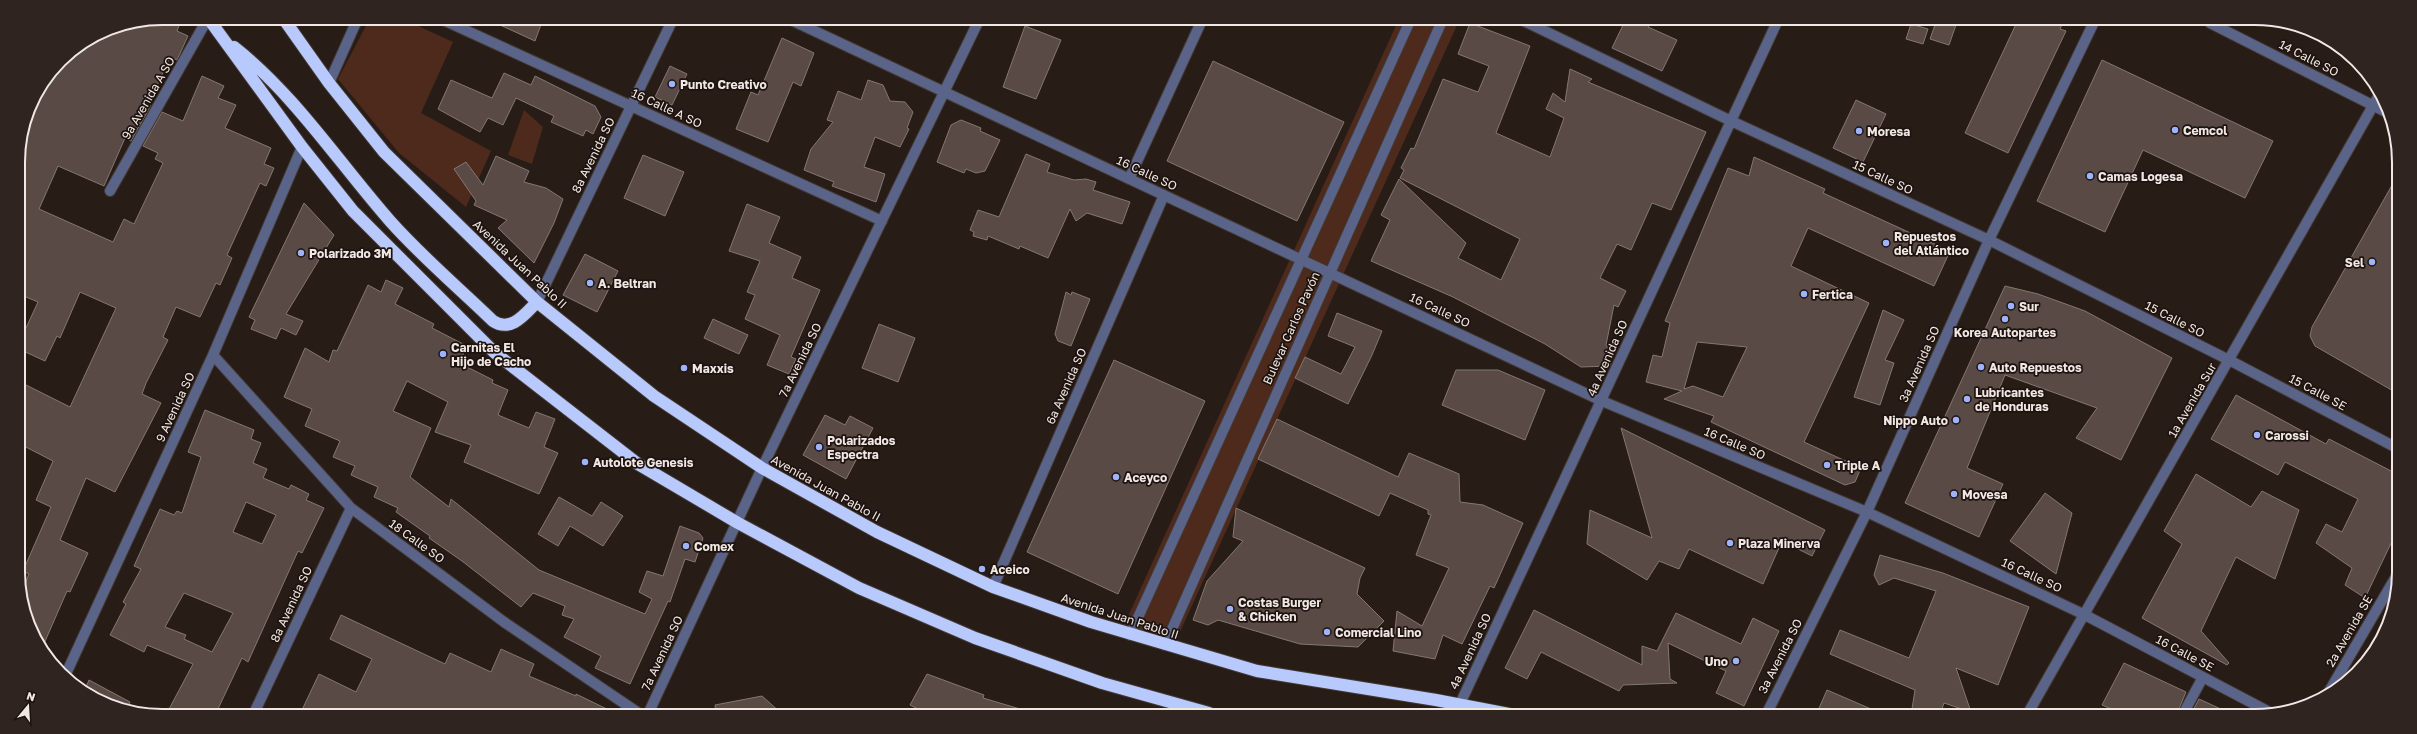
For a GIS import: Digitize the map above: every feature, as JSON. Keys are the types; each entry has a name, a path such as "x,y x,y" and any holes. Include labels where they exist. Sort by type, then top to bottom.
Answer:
{"highway":[{"path":"213,25 302,147 353,211 495,353 638,464 738,523 859,588 975,638 1102,683 1192,709"},
{"name":"Avenida Juan Pablo II","path":"288,25 329,82 384,152 537,302 654,396 762,468 876,532 993,587 1130,635 1257,671 1484,709"},
{"path":"224,39 255,63 282,92 392,222 493,321 500,325 508,325 521,319 537,302"}],"street":[{"name":"9a Avenida A SO","path":"110,191 204,25"},
{"path":"329,82 355,25"},
{"name":"16 Calle A SO","path":"454,25 882,221"},
{"name":"8a Avenida SO","path":"537,302 669,25"},
{"name":"16 Calle SO","path":"802,25 1301,258 1602,401 1867,512 2085,615"},
{"name":"7a Avenida SO","path":"650,709 738,523 762,468 977,25"},
{"path":"1129,179 1200,25"},
{"name":"Bulevar Carlos Pavón","path":"1130,635 1408,25"},
{"name":"Bulevar Carlos Pavón","path":"1164,645 1440,25"},
{"name":"15 Calle SO","path":"1532,25 1729,120 1989,240 2229,360"},
{"name":"4a Avenida SO","path":"1460,704 1602,401 1729,120 1776,25"},
{"name":"3a Avenida SO","path":"1769,709 1867,512 1989,240 2093,25"},
{"name":"14 Calle SO","path":"2214,25 2376,102"},
{"name":"1a Avenida Sur","path":"2030,709 2376,102"},
{"name":"9 Avenida SO","path":"68,671 213,355 302,147"},
{"name":"6a Avenida SO","path":"993,587 1164,195"},
{"name":"18 Calle SO","path":"213,355 351,508 504,622 633,709"},
{"name":"15 Calle SE","path":"2229,360 2392,445"},
{"name":"8a Avenida SO","path":"257,709 351,508"},
{"name":"2a Avenida SE","path":"2333,684 2391,585"},
{"name":"16 Calle SE","path":"2085,615 2264,709"},
{"path":"2186,709 2204,677"}],"shaded area":[{"path":"366,25 416,25 453,42 421,113 491,151 466,207 399,153 338,79"},
{"path":"1396,25 1457,25 1174,645 1120,634"},
{"path":"524,110 543,127 532,164 508,155"}],"building":[{"path":"153,25 179,25 177,31 188,36 177,60 170,57 150,101 150,107 131,141 125,138 104,186 58,166 39,209 113,242 124,219 134,224 163,163 155,159 158,153 143,146 162,112 183,121 202,76 224,86 218,98 236,105 225,128 271,148 264,164 274,168 266,186 260,183 227,255 232,258 220,285 216,283 200,317 176,307 163,337 168,340 142,394 161,403 115,492 86,478 60,540 88,553 70,592 67,591 45,642 32,616 26,590 26,583 29,574 25,572 25,566 51,507 36,500 53,461 25,447 25,384 70,407 116,308 80,292 60,338 57,336 45,361 25,352 25,328 38,302 25,297 25,153 32,118 43,93 65,65 79,53 101,39 118,32 135,28"},
{"path":"500,25 541,25 535,41"},
{"path":"1469,25 1475,25 1530,46 1496,133 1550,157 1564,118 1546,109 1553,93 1565,102 1570,69 1592,79 1588,82 1706,132 1671,210 1652,203 1631,250 1617,244 1600,278 1626,291 1618,307 1614,305 1606,345 1612,353 1610,366 1581,367 1545,344 1453,297 1371,261 1390,220 1381,215 1399,179 1466,243 1458,258 1501,280 1520,239 1400,178 1404,170 1401,168 1411,148 1414,149 1443,79 1478,92 1489,66 1458,54"},
{"path":"1623,25 1650,25 1648,27 1677,40 1662,71 1612,48"},
{"path":"1911,25 1928,29 1923,44 1906,39"},
{"path":"1935,25 1956,25 1949,45 1930,39"},
{"path":"2016,25 2062,25 2060,29 2066,31 2008,153 1965,133"},
{"path":"1025,26 1061,40 1036,99 1003,87"},
{"path":"782,38 814,53 801,86 793,82 768,142 736,129 751,92 758,95"},
{"name":"Cemcol","path":"2102,60 2273,141 2245,198 2143,150 2105,232 2037,201"},
{"path":"1213,61 1344,122 1297,221 1167,161"},
{"name":"Punto Creativo","path":"670,66 687,74 672,105 655,97"},
{"path":"504,73 531,85 535,76 595,106 601,117 593,134 586,130 583,136 551,122 554,116 516,98 503,125 488,118 480,132 438,109 451,80 492,98"},
{"path":"868,80 883,85 890,101 905,102 913,112 907,128 909,129 900,147 875,137 864,167 885,174 876,202 832,186 834,182 804,170 811,149 833,122 827,120 838,91 861,100"},
{"name":"Moresa","path":"1856,100 1886,114 1863,162 1833,148"},
{"path":"961,120 981,128 980,131 1000,140 985,171 976,173 966,169 964,173 937,162 951,125"},
{"path":"1026,154 1050,164 1047,172 1074,180 1086,179 1096,182 1093,190 1130,202 1122,224 1087,213 1076,221 1070,209 1048,258 1020,246 1019,249 988,236 987,240 973,236 974,232 970,230 978,210 999,217"},
{"path":"643,155 684,172 665,216 624,198"},
{"path":"496,156 529,171 524,182 546,188 563,199 554,223 534,263 498,228 507,220 474,205 476,201 454,169 466,162 483,185"},
{"path":"1754,157 1825,189 1823,193 1950,251 1934,286 1808,228 1791,266 1869,303 1804,442 1861,468 1855,482 1845,485 1711,422 1714,416 1664,399 1682,391 1646,382 1653,355 1662,357 1670,323 1665,321 1728,168 1749,176","holes":["1697,342 1747,347 1723,397 1693,386 1684,389"]},
{"name":"Sel","path":"2392,185 2392,390 2315,346 2310,336 2312,327"},
{"path":"304,203 334,235 286,314 303,321 296,335 281,328 276,339 251,329 255,320 249,317"},
{"path":"747,204 780,217 769,243 801,257 792,278 820,290 791,357 796,359 789,374 767,365 780,335 745,319 755,295 747,292 760,261 729,251"},
{"name":"A. Beltran","path":"585,254 618,271 597,312 563,295"},
{"path":"386,280 403,288 395,304 434,324 432,328 467,346 459,363 493,380 492,383 508,390 498,415 529,428 536,412 555,419 544,447 558,453 539,494 464,462 471,445 435,432 448,402 407,381 393,411 431,428 410,477 449,507 451,499 539,570 645,614 652,599 639,592 647,571 663,576 680,526 699,533 703,538 695,562 685,559 670,602 668,601 630,684 595,668 601,656 564,637 574,619 562,615 565,606 533,593 521,607 462,561 429,538 430,536 396,512 398,508 374,497 378,487 351,475 355,466 333,457 340,441 305,426 312,409 284,397 305,348 329,362 333,350 337,351 368,285 381,292"},
{"path":"2005,286 2038,294 2085,311 2172,358 2121,460 2076,438 2097,408 2005,375 1967,468 2003,484 1979,537 1905,503"},
{"path":"1066,292 1071,295 1072,292 1090,299 1071,346 1058,341 1055,334"},
{"path":"1883,310 1904,320 1885,360 1894,363 1880,405 1854,397"},
{"path":"1337,313 1382,331 1348,404 1295,378 1305,357 1341,374 1355,347 1328,336"},
{"path":"713,319 748,335 739,354 704,338"},
{"path":"879,324 915,338 898,382 862,368"},
{"name":"Aceyco","path":"1114,360 1205,401 1118,594 1027,552"},
{"path":"1456,370 1498,370 1545,390 1525,440 1442,405"},
{"path":"2236,395 2326,444 2329,439 2392,471 2392,541 2365,598 2345,585 2352,568 2316,543 2326,524 2342,532 2358,499 2285,462 2278,475 2211,439"},
{"path":"205,410 254,430 251,439 261,443 253,463 267,469 263,478 289,489 291,485 309,494 306,500 324,508 302,553 298,551 248,662 242,658 218,709 169,709 193,664 147,645 144,652 110,635 126,604 123,602 141,569 134,566 160,509 174,515 177,511 182,513 201,457 188,452","holes":["246,502 276,515 262,544 233,532","184,593 233,613 212,652 184,639 186,635 165,627"]},
{"path":"825,415 845,425 850,416 873,428 846,479 803,455"},
{"path":"1277,419 1398,477 1409,453 1459,474 1460,502 1483,505 1523,523 1494,588 1490,586 1462,644 1443,635 1435,659 1393,651 1397,611 1422,626 1449,568 1416,555 1431,515 1428,514 1428,510 1390,493 1379,516 1258,459"},
{"path":"1621,428 1825,530 1812,556 1782,541 1763,584 1689,549 1679,569 1659,561 1647,580 1587,544 1590,510 1652,538"},
{"path":"2196,474 2251,507 2262,491 2299,510 2275,579 2236,557 2201,631 2229,663 2227,665 2142,618 2182,544 2164,531"},
{"path":"2045,493 2072,513 2056,574 2010,541"},
{"path":"559,497 592,516 601,502 623,516 603,546 570,526 558,546 538,534"},
{"path":"1236,508 1365,568 1360,578 1357,594 1384,621 1358,647 1300,644 1218,620 1208,625 1193,620 1207,581 1243,541 1233,537"},
{"path":"1880,555 1943,573 2029,607 1998,685 1956,668 1970,709 1962,709 1944,703 1942,709 1912,709 1915,690 1830,654 1840,630 1909,658 1936,591 1894,578 1879,585 1874,575"},
{"path":"1534,610 1642,665 1642,646 1657,651 1676,613 1741,644 1753,618 1779,631 1744,706 1716,693 1726,671 1668,643 1670,679 1677,683 1623,685 1619,691 1541,652 1527,679 1505,668"},
{"path":"341,615 445,664 450,653 491,672 501,649 534,664 529,676 576,696 576,694 607,709 302,709 319,674 356,692 372,659 330,639"},
{"path":"2124,663 2186,692 2179,709 2112,709 2102,705"},
{"path":"927,674 984,695 983,698 1020,709 918,709 910,705"},
{"path":"89,680 130,702 129,705 109,699 86,686"},
{"path":"1827,690 1871,709 1819,709"},
{"path":"762,696 777,709 716,709 715,705"},
{"path":"2199,699 2221,709 2194,709"}],"place":[{"name":"Punto Creativo","path":"672,84"},
{"name":"Cemcol","path":"2175,130"},
{"name":"Moresa","path":"1859,131"},
{"name":"Camas Logesa","path":"2090,176"},
{"name":"Repuestos del Atlántico","path":"1886,243"},
{"name":"Polarizado 3M","path":"301,253"},
{"name":"Sel","path":"2372,262"},
{"name":"A. Beltran","path":"590,283"},
{"name":"Fertica","path":"1804,294"},
{"name":"Sur","path":"2011,306"},
{"name":"Korea Autopartes","path":"2005,319"},
{"name":"Carnitas El Hijo de Cacho","path":"443,354"},
{"name":"Auto Repuestos","path":"1981,367"},
{"name":"Maxxis","path":"684,368"},
{"name":"Lubricantes de Honduras","path":"1967,399"},
{"name":"Nippo Auto","path":"1956,420"},
{"name":"Carossi","path":"2257,435"},
{"name":"Polarizados Espectra","path":"819,447"},
{"name":"Autolote Genesis","path":"585,462"},
{"name":"Triple A","path":"1827,465"},
{"name":"Aceyco","path":"1116,477"},
{"name":"Movesa","path":"1954,494"},
{"name":"Plaza Minerva","path":"1730,543"},
{"name":"Comex","path":"686,546"},
{"name":"Aceico","path":"982,569"},
{"name":"Costas Burger & Chicken","path":"1230,609"},
{"name":"Comercial Lino","path":"1327,632"},
{"name":"Uno","path":"1736,661"}]}
